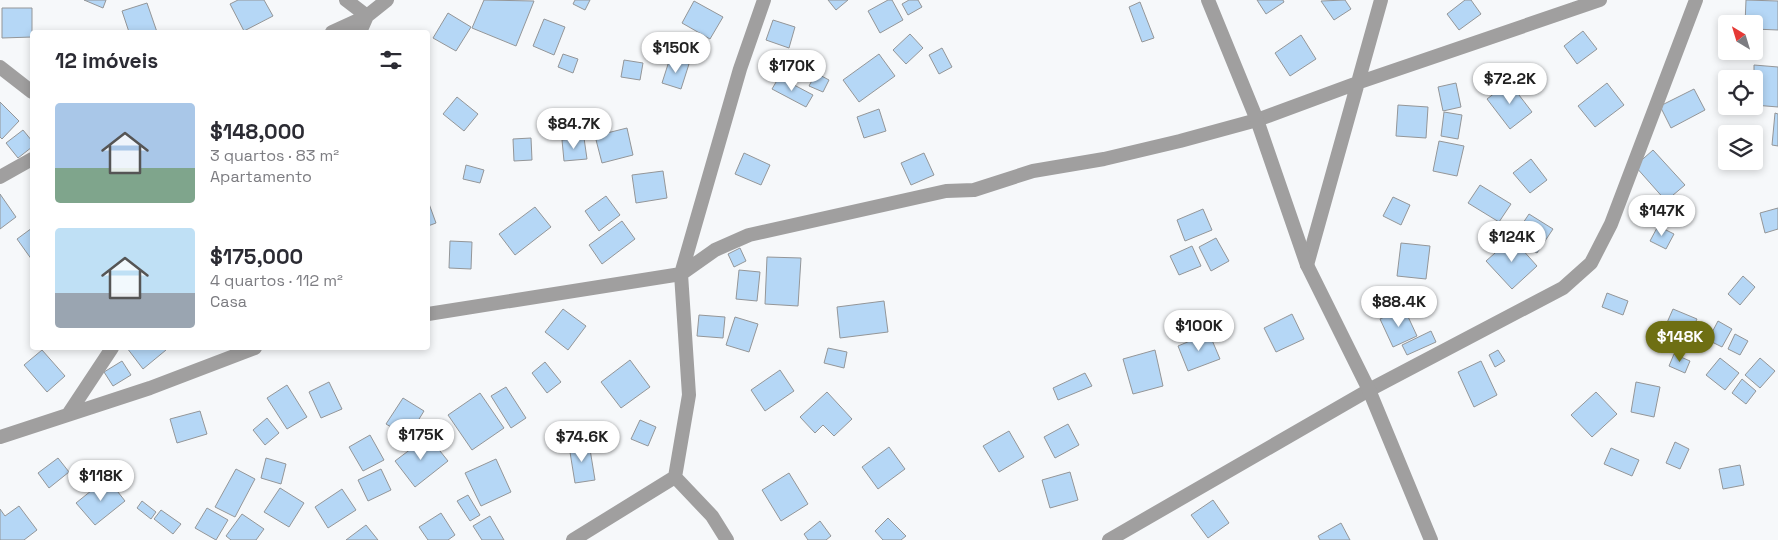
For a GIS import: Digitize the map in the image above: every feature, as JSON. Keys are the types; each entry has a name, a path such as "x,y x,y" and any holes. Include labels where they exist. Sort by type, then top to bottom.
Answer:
{"street":[{"path":"346,0 367,16"},
{"path":"336,30 367,16 387,0"},
{"path":"573,540 675,477 690,395 681,274 740,69 764,0"},
{"path":"1208,0 1257,120 1307,266 1369,390 1431,540"},
{"path":"1307,266 1360,82 1381,0"},
{"path":"430,314 681,274 715,250 749,235 946,191 974,190 1033,170 1113,157 1257,120 1360,82 1600,0"},
{"path":"1109,540 1369,390 1563,288 1591,263 1611,224 1696,0"},
{"path":"361,30 367,16"},
{"path":"0,67 30,90"},
{"path":"0,177 30,161"},
{"path":"69,413 111,350"},
{"path":"0,436 150,388 250,350"},
{"path":"675,477 712,516 727,540"}],"building":[{"path":"84,0 106,0 103,8"},
{"path":"238,0 264,0 273,16 243,30 230,4"},
{"path":"484,0 534,1 516,46 472,28"},
{"path":"575,0 590,0 585,10 573,4"},
{"path":"828,0 848,0 836,10"},
{"path":"888,0 892,0 903,20 880,33 868,11"},
{"path":"909,0 918,0 922,7 908,15 902,4"},
{"path":"1257,0 1283,0 1284,2 1266,14"},
{"path":"1345,0 1351,9 1334,20 1321,1"},
{"path":"1465,0 1471,0 1481,14 1459,30 1447,14"},
{"path":"1746,0 1778,1 1778,30 1763,29 1763,15 1745,15"},
{"path":"694,1 723,17 710,39 682,23"},
{"path":"1140,2 1154,38 1142,42 1129,7"},
{"path":"147,3 156,30 128,30 122,11"},
{"path":"2,8 32,8 32,30 30,30 30,37 2,38"},
{"path":"448,13 471,27 456,51 433,38"},
{"path":"544,19 565,27 554,55 533,46"},
{"path":"773,20 795,27 789,48 766,40"},
{"path":"1583,31 1597,49 1577,64 1564,46"},
{"path":"910,34 923,48 906,64 893,50"},
{"path":"1301,35 1316,59 1290,76 1275,53"},
{"path":"942,48 952,67 939,74 929,55"},
{"path":"563,54 578,59 573,73 558,67"},
{"path":"879,54 895,76 859,102 843,80"},
{"path":"670,58 689,64 681,89 662,83"},
{"path":"624,60 643,63 640,80 621,77"},
{"path":"1754,65 1778,67 1778,107 1763,106 1763,70 1754,70"},
{"path":"816,73 829,80 823,92 809,86"},
{"path":"779,77 813,95 806,107 772,89"},
{"path":"1509,82 1532,112 1510,129 1487,99"},
{"path":"1456,83 1461,107 1443,111 1438,87"},
{"path":"1607,83 1624,105 1595,127 1578,106"},
{"path":"1694,89 1705,110 1671,128 1660,106"},
{"path":"457,97 478,114 464,131 443,114"},
{"path":"0,102 19,121 2,139 0,137"},
{"path":"1398,105 1428,107 1426,138 1396,136"},
{"path":"879,109 886,131 864,138 857,117"},
{"path":"1444,112 1462,115 1458,139 1441,136"},
{"path":"1775,113 1778,114 1778,146 1772,145"},
{"path":"627,128 633,155 602,163 595,136"},
{"path":"23,130 30,139 30,149 18,158 6,143"},
{"path":"531,138 532,160 514,161 513,139"},
{"path":"584,138 587,159 564,161 562,140"},
{"path":"1439,141 1464,146 1457,176 1433,171"},
{"path":"1653,150 1685,185 1666,201 1635,166"},
{"path":"744,153 770,165 761,185 735,174"},
{"path":"924,153 934,175 911,185 901,163"},
{"path":"1531,159 1547,180 1530,193 1513,173"},
{"path":"466,165 484,170 480,183 463,179"},
{"path":"663,171 667,198 636,203 632,175"},
{"path":"1480,185 1511,204 1499,222 1468,203"},
{"path":"0,194 16,217 0,229"},
{"path":"606,196 620,215 599,231 585,211"},
{"path":"1393,197 1410,205 1401,225 1383,216"},
{"path":"430,206 436,223 430,225"},
{"path":"535,207 551,227 515,255 499,234"},
{"path":"1778,208 1778,229 1765,233 1760,213"},
{"path":"1203,209 1212,230 1185,241 1177,220"},
{"path":"1529,214 1553,229 1537,253 1513,238"},
{"path":"622,221 635,239 602,264 589,245"},
{"path":"1658,226 1674,234 1666,249 1650,241"},
{"path":"30,229 30,257 17,239"},
{"path":"1216,238 1229,261 1211,271 1199,247"},
{"path":"1512,238 1537,266 1512,289 1486,261"},
{"path":"450,241 472,242 471,269 449,268"},
{"path":"1401,243 1430,246 1426,279 1397,276"},
{"path":"1192,246 1201,266 1179,275 1170,256"},
{"path":"740,248 746,261 734,267 728,254"},
{"path":"767,257 801,258 798,306 765,304"},
{"path":"739,270 760,272 757,301 736,299"},
{"path":"1743,276 1755,287 1740,305 1728,294"},
{"path":"1607,293 1628,301 1623,315 1602,307"},
{"path":"884,301 888,332 840,338 837,307"},
{"path":"1404,308 1417,336 1393,347 1380,319"},
{"path":"563,309 586,326 568,350 545,332"},
{"path":"1673,309 1697,319 1685,344 1662,334"},
{"path":"1292,314 1304,339 1276,352 1264,328"},
{"path":"699,315 725,317 723,338 697,336"},
{"path":"735,317 758,324 749,352 726,345"},
{"path":"1718,321 1732,329 1722,347 1708,340"},
{"path":"1431,331 1436,342 1407,355 1402,345"},
{"path":"1209,333 1220,359 1188,371 1178,346"},
{"path":"1735,334 1748,341 1740,355 1728,349"},
{"path":"828,348 847,352 844,368 824,363"},
{"path":"42,350 65,376 47,392 24,365"},
{"path":"129,350 166,350 143,369"},
{"path":"1155,350 1163,386 1133,394 1123,359"},
{"path":"1498,350 1505,361 1495,367 1489,355"},
{"path":"1674,354 1690,361 1685,373 1669,366"},
{"path":"1720,358 1739,373 1725,390 1706,375"},
{"path":"1760,358 1775,371 1760,388 1745,375"},
{"path":"630,360 650,387 621,408 601,382"},
{"path":"122,361 131,375 113,386 104,372"},
{"path":"1481,361 1497,395 1474,407 1458,372"},
{"path":"545,362 561,382 547,393 532,373"},
{"path":"780,370 794,391 765,411 751,390"},
{"path":"1085,373 1092,386 1058,400 1053,388"},
{"path":"1742,379 1756,391 1746,404 1732,393"},
{"path":"329,382 342,409 321,418 309,392"},
{"path":"1636,382 1660,387 1654,417 1631,412"},
{"path":"287,385 307,417 287,429 267,398"},
{"path":"506,387 526,418 511,428 491,396"},
{"path":"827,392 852,419 834,436 823,425 815,433 800,417"},
{"path":"1596,392 1617,414 1592,437 1571,415"},
{"path":"480,393 504,428 472,450 448,415"},
{"path":"403,398 424,411 408,437 386,424"},
{"path":"200,411 207,434 177,443 170,419"},
{"path":"267,418 279,433 265,445 253,430"},
{"path":"640,420 656,427 648,446 631,439"},
{"path":"1068,424 1079,445 1055,458 1044,437"},
{"path":"1009,431 1024,457 999,472 983,446"},
{"path":"370,435 384,460 363,471 349,447"},
{"path":"428,436 448,461 415,487 395,461"},
{"path":"1675,442 1689,449 1680,469 1666,463"},
{"path":"589,443 595,480 575,483 569,446"},
{"path":"889,447 905,469 878,489 862,467"},
{"path":"1611,448 1639,460 1632,476 1604,464"},
{"path":"58,458 69,472 49,488 38,473"},
{"path":"266,458 286,464 281,484 261,478"},
{"path":"496,459 511,492 481,506 465,473"},
{"path":"1740,465 1744,485 1723,489 1719,469"},
{"path":"236,469 255,479 235,517 215,507"},
{"path":"381,469 391,490 368,501 358,480"},
{"path":"1070,472 1078,500 1050,508 1042,480"},
{"path":"789,473 808,504 781,521 762,490"},
{"path":"107,478 125,501 95,525 76,503"},
{"path":"280,488 304,503 289,527 264,512"},
{"path":"342,489 356,510 328,528 315,507"},
{"path":"468,495 480,515 470,521 457,501"},
{"path":"1213,500 1229,523 1208,538 1191,515"},
{"path":"142,501 156,512 151,519 137,508"},
{"path":"19,506 37,530 24,540 0,540 0,509 5,516"},
{"path":"207,508 228,520 216,540 195,528"},
{"path":"161,510 181,524 173,534 154,519"},
{"path":"441,513 455,535 448,540 428,540 419,527"},
{"path":"242,514 264,529 256,540 231,540 226,536"},
{"path":"490,516 504,540 482,540 473,526"},
{"path":"888,518 906,536 901,540 883,540 875,531"},
{"path":"820,521 831,536 826,540 808,540 804,534"},
{"path":"1341,523 1350,540 1320,540 1318,536"},
{"path":"366,525 378,540 346,540"}]}
